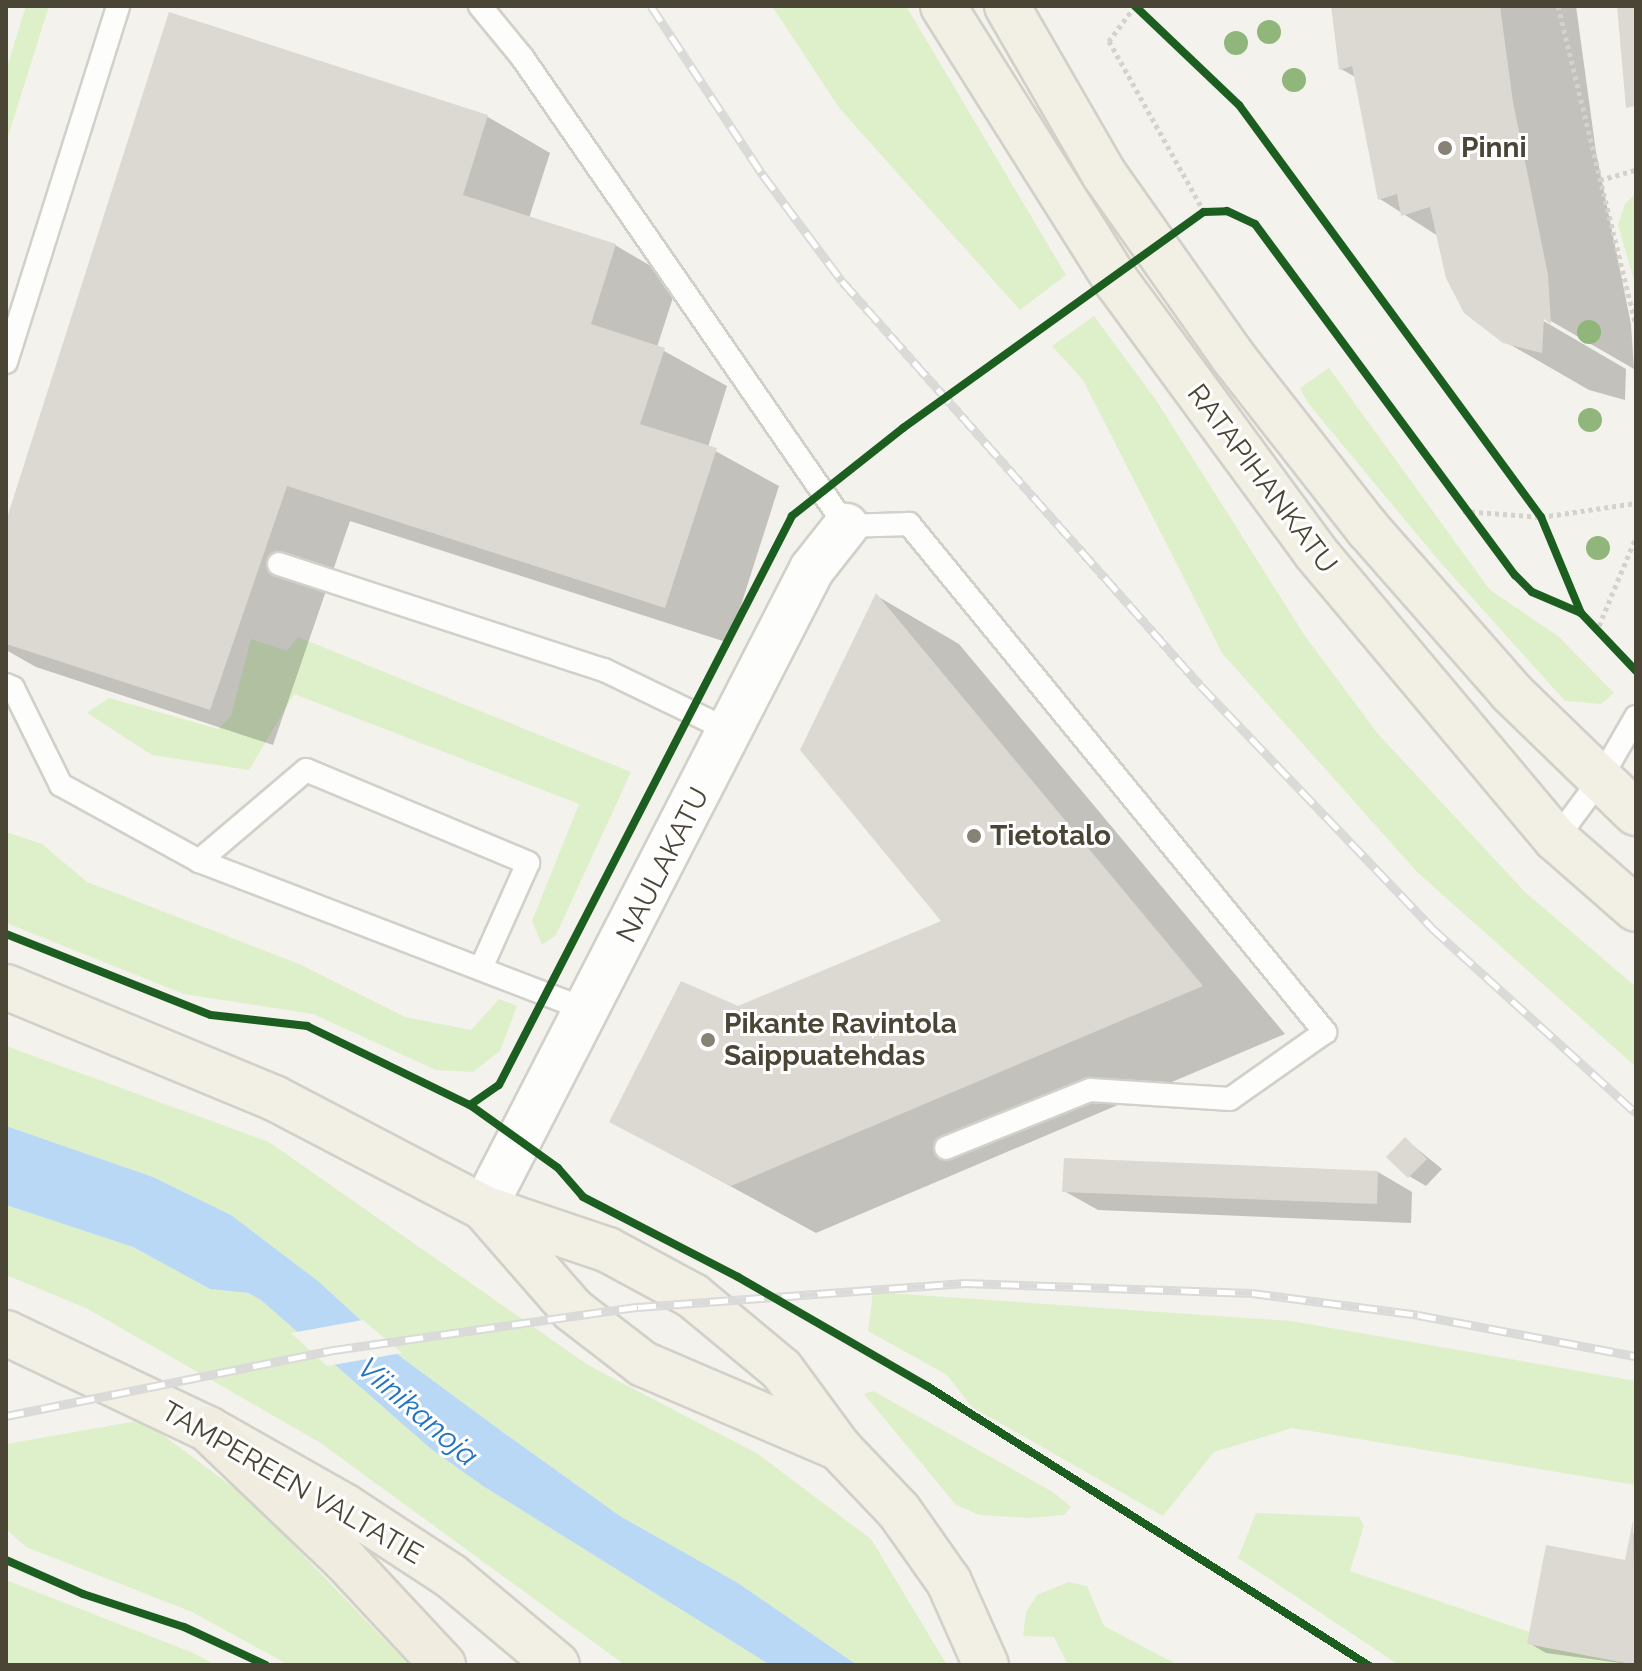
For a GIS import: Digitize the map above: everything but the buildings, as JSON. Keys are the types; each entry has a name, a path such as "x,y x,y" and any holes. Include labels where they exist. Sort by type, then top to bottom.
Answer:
{"highway":[{"path":"208,1429 345,1560 443,1665"}],"main road":[{"name":"RATAPIHANKATU","path":"943,6 1108,269 1345,589 1556,839 1636,909"},
{"name":"RATAPIHANKATU","path":"1007,6 1104,174 1233,357 1368,529 1511,692 1599,781 1636,813"},
{"path":"6,987 274,1098 484,1208 608,1250 693,1296 781,1369 839,1448 926,1548 965,1614 986,1665"},
{"path":"484,1208 573,1310 643,1364 839,1448"},
{"name":"TAMPEREEN VALTATIE","path":"6,1333 208,1429 344,1506 451,1576 557,1665"}],"street":[{"name":"NAULAKATU","path":"484,1208 589,1011 812,569 846,526"}],"lane":[{"path":"6,362 118,6"},
{"path":"480,6 522,57 846,526 909,524 1325,1032 1230,1099 1090,1090 946,1148"},
{"path":"279,564 604,670 730,731"},
{"path":"6,685 13,688 61,785 199,861 589,1011"},
{"path":"1556,839 1599,781 1636,717"},
{"path":"199,861 306,770 528,863 481,968"}],"path":[{"path":"1146,16 1135,6 1109,41 1204,212"},
{"path":"1558,6 1636,325"},
{"path":"1600,180 1636,170"},
{"path":"1195,218 1204,212 1216,211"},
{"path":"1453,498 1473,523"},
{"path":"1463,511 1541,517 1636,503"},
{"path":"1532,505 1548,530"},
{"path":"1596,633 1636,537"},
{"path":"1589,623 1606,642"}],"green space":[{"path":"26,6 49,6 6,143 6,70"},
{"path":"772,6 906,6 1066,275 1020,310 840,109"},
{"path":"1636,193 1636,287 1618,225 1625,204"},
{"path":"1094,316 1156,400 1305,636 1378,734 1525,892 1636,987 1636,1067 1417,872 1222,653 1083,380 1052,346"},
{"path":"1329,368 1490,590 1558,636 1614,693 1601,704 1565,701 1440,562 1307,402 1300,388"},
{"path":"298,637 631,772 556,935 542,945 532,921 579,804 294,694 249,770 152,755 87,713 109,698 218,729 231,716 251,639 287,651"},
{"path":"6,832 42,844 87,882 299,964 405,1017 471,1030 499,999 517,1006 500,1051 473,1072 436,1070 313,1014 184,994 6,923"},
{"path":"6,1046 269,1142 588,1365 758,1454 871,1539 947,1665 857,1665 738,1583 620,1516 504,1433 401,1357 318,1281 231,1215 153,1177 6,1126"},
{"path":"6,1205 133,1247 210,1289 248,1293 261,1300 431,1449 483,1486 770,1665 625,1665 319,1442 88,1309 6,1275"},
{"path":"873,1292 1291,1321 1636,1381 1636,1485 1292,1428 1214,1452 1163,1516 972,1407 947,1375 868,1331"},
{"path":"873,1391 1053,1492 1071,1507 1064,1515 1028,1518 980,1515 956,1505 864,1394"},
{"path":"143,1420 250,1500 409,1665 289,1665 192,1612 26,1547 6,1529 6,1444"},
{"path":"1256,1513 1359,1517 1364,1526 1350,1571 1530,1632 1528,1644 1635,1665 1399,1665 1238,1558"},
{"path":"6,1580 191,1652 216,1665 6,1665"},
{"path":"1069,1582 1087,1586 1104,1626 1178,1665 1068,1665 1054,1637 1023,1636 1026,1612 1037,1595"}],"water":[{"name":"Viinikanoja","path":"6,1126 153,1177 231,1215 318,1281 401,1357 504,1433 620,1516 738,1583 857,1665 770,1665 483,1486 431,1449 261,1300 248,1293 210,1289 133,1247 6,1205"}],"pier":[{"path":"363,1320 402,1353 327,1366 291,1333"}],"railway":[{"path":"651,6 763,175 842,281 1201,686 1432,928 1636,1113"},
{"path":"6,1416 334,1350 638,1307 965,1283 1252,1293 1418,1315 1636,1356"}],"cycle path":[{"path":"1135,6 1239,105 1541,517 1581,613 1636,671"},
{"path":"470,1105 499,1085 792,516 903,428 1204,212 1227,211 1255,224 1515,575 1532,592 1581,613"},
{"path":"6,934 211,1015 307,1026 470,1105 558,1168 583,1197 738,1277 927,1386 1368,1665"},
{"path":"6,1560 83,1594 184,1627 266,1665"}],"place":[{"name":"Pinni","path":"1445,148"},
{"name":"Tietotalo","path":"974,836"},
{"name":"Pikante Ravintola Saippuatehdas","path":"708,1040"}]}
